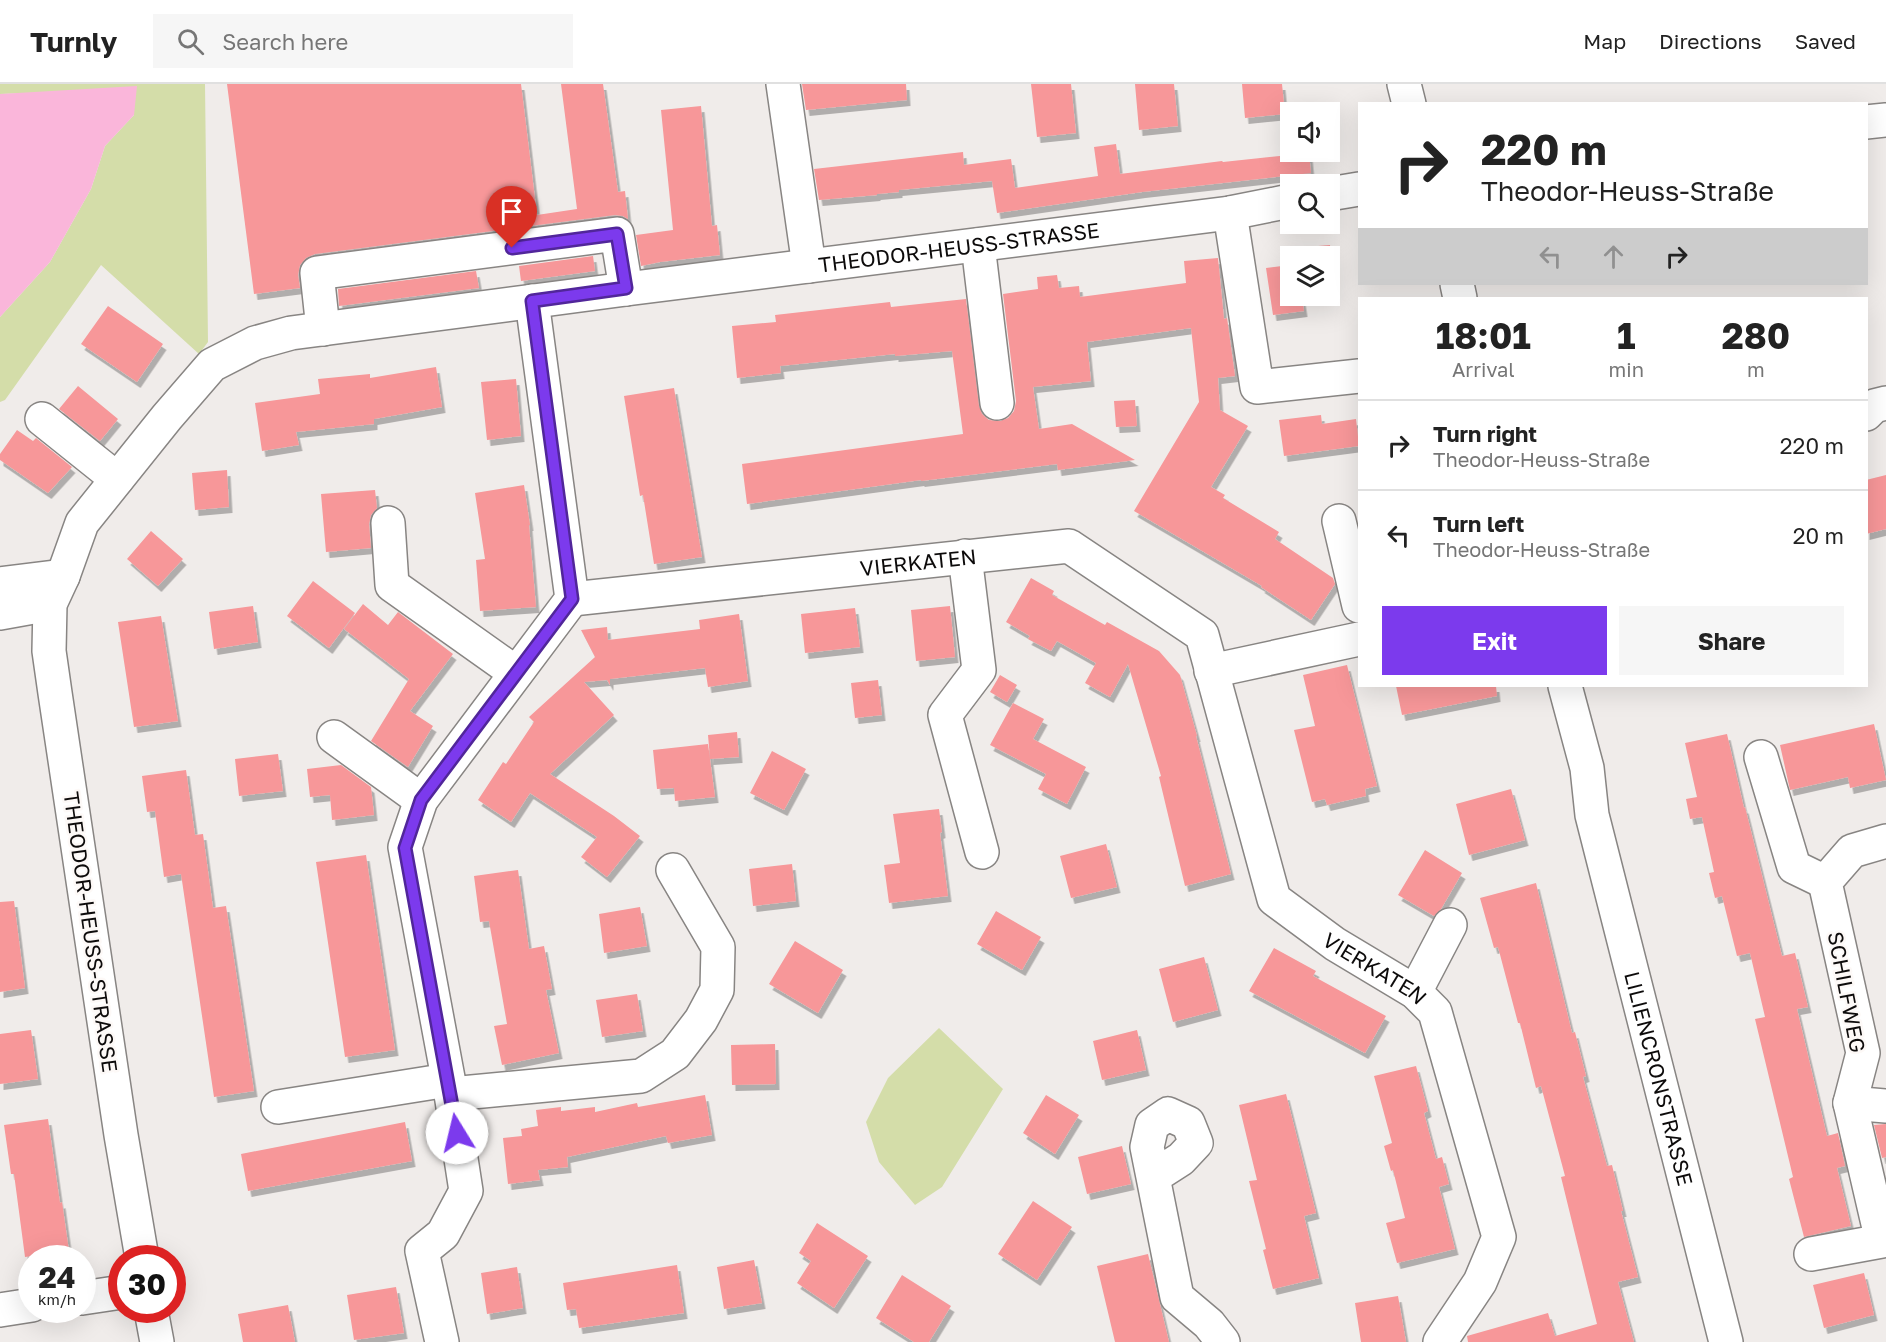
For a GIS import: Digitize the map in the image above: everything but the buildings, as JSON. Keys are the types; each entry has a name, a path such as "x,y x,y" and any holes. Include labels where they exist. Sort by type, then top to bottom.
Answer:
{"street":[{"path":"783,84 809,266"},
{"path":"1404,84 1408,102"},
{"path":"1868,122 1886,120"},
{"path":"1340,192 1358,189"},
{"name":"THEODOR-HEUSS-STRASSE","path":"140,1245 121,1135 49,651 57,590 82,523 212,365 255,344 291,333 626,288 1230,213 1280,203"},
{"path":"1230,213 1257,387 1358,376"},
{"path":"323,329 317,273 617,234 626,288"},
{"path":"978,245 997,403"},
{"path":"442,1342 422,1251 443,1234 466,1191 405,848 421,800 572,599 532,301"},
{"path":"1868,412 1874,406 1886,403"},
{"path":"42,419 117,479"},
{"path":"1339,521 1358,602"},
{"path":"388,523 392,585 516,673"},
{"name":"VIERKATEN","path":"572,599 1069,546 1202,635 1274,899 1335,944 1415,992 1435,1012 1499,1237 1480,1282 1440,1342"},
{"path":"964,556 979,670 945,716 982,852"},
{"path":"0,584 57,590"},
{"path":"0,613 57,590"},
{"path":"1211,671 1358,639"},
{"name":"LILIENCRONSTRASSE","path":"1545,687 1568,773 1592,815"},
{"name":"LILIENCRONSTRASSE","path":"1566,687 1587,768 1592,815 1726,1342"},
{"path":"334,737 421,800"},
{"path":"1761,757 1794,867 1825,882 1852,851 1886,841"},
{"path":"278,1107 449,1087 641,1076 675,1054 700,1020 717,990 718,947 673,870"},
{"name":"SCHILFWEG","path":"1811,1254 1884,1248 1850,1102 1863,1053 1825,882"},
{"path":"1415,992 1450,924"},
{"path":"1850,1102 1886,1106"},
{"path":"1153,1177 1177,1297 1209,1324 1222,1342"},
{"path":"0,1310 18,1307"},
{"path":"154,1323 158,1342"}],"green space":[{"path":"0,84 205,84 208,342 199,354 101,265 5,400 0,402 0,317 50,262 91,189 105,146 134,115 32,93 0,94"},
{"path":"939,1028 1003,1089 942,1187 915,1205 879,1162 866,1122 888,1078"}],"shaded area":[{"path":"137,86 134,115 105,146 91,189 50,262 0,317 0,94"}],"route":[{"path":"457,1133 405,848 421,800 572,599 532,301 626,288 617,234 512,248"}]}
